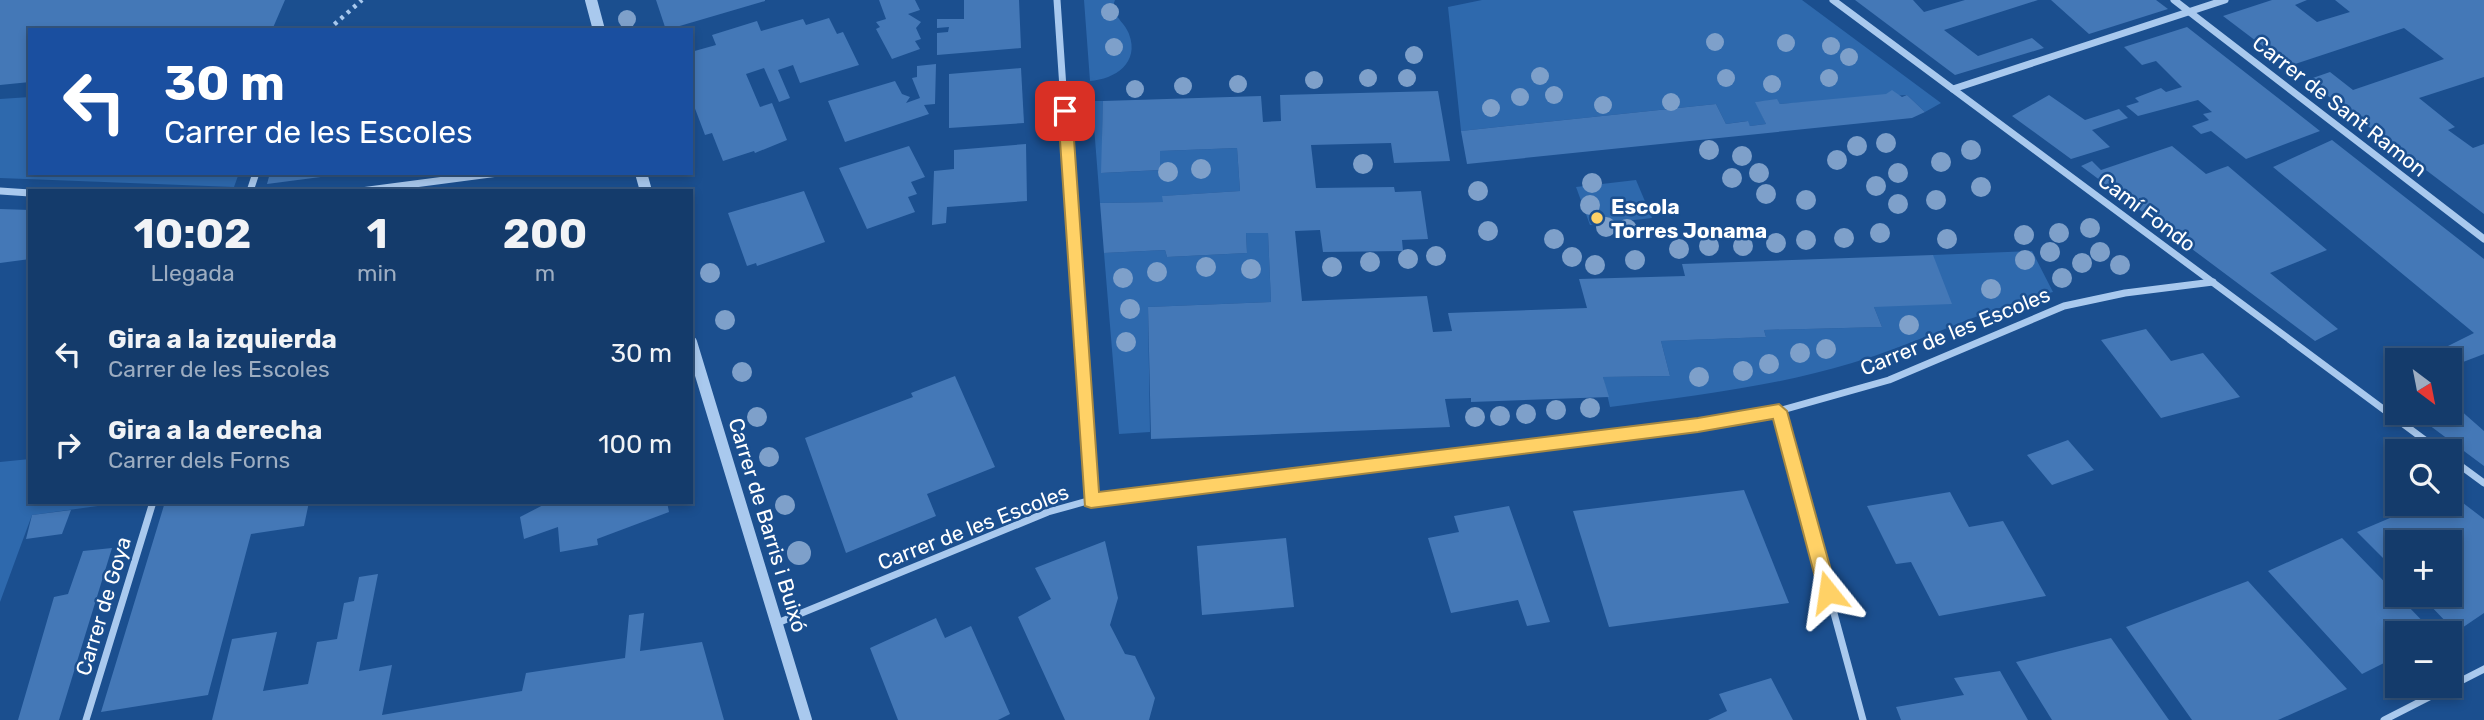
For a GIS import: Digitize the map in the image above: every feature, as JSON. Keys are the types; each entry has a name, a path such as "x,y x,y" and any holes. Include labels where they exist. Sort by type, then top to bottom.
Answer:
{"street":[{"path":"591,0 598,28"},
{"path":"1058,0 1091,500"},
{"name":"Camí Fondo","path":"1833,0 2424,439"},
{"name":"Carrer de Sant Ramon","path":"2174,0 2484,239"},
{"path":"1953,89 2225,0"},
{"path":"376,189 483,175"},
{"path":"0,191 28,193"},
{"name":"Carrer de les Escoles","path":"775,624 1048,512 1091,500 1657,430 1779,411 1889,380 2064,306 2125,293 2213,282"},
{"name":"Carrer de Barris i Buixó","path":"693,349 806,720"},
{"path":"1779,411 1863,720"},
{"path":"2462,467 2484,483"},
{"name":"Carrer de Goya","path":"86,720 152,504"},
{"path":"2384,720 2484,669"}],"path":[{"path":"329,28 362,0"}],"shaded area":[{"path":"1084,0 1115,0 1114,10 1127,30 1132,44 1128,61 1123,68 1099,80 1090,81"},
{"path":"1482,0 1802,0 1941,103 1925,112 1907,95 1780,104 1777,100 1756,102 1766,124 1750,126 1747,121 1726,124 1716,104 1461,131 1448,7"},
{"path":"28,97 28,175 238,175 234,187 0,178 0,99"},
{"path":"1092,101 1103,101 1102,173 1160,170 1160,151 1237,148 1240,191 1163,196 1163,202 1100,203"},
{"path":"1636,180 1652,218 1590,225 1576,187"},
{"path":"1246,233 1268,233 1271,302 1148,307 1150,432 1119,434 1104,253 1165,250 1167,257 1247,253"},
{"path":"2032,251 2053,292 2002,307 1877,355 1822,371 1731,390 1610,407 1603,377 1670,376 1661,341 1766,337 1764,330 1882,327 1874,307 1933,255"},
{"path":"28,459 28,504 112,504 32,515 0,602 0,462"}],"building":[{"path":"0,0 285,0 273,28 28,28 28,82 0,85"},
{"path":"656,0 765,0 673,28 665,28"},
{"path":"879,0 915,0 920,10 908,14 921,22 916,28 921,39 915,41 920,49 892,59 876,29 880,27 876,22 886,19"},
{"path":"964,0 1019,0 1021,48 937,55 937,33 948,32 949,27 937,28 937,19 964,19"},
{"path":"1855,0 1913,0 1924,12 1965,0 2038,0 1944,30 1978,56 2032,38 2044,48 1955,75"},
{"path":"2051,0 2156,0 2168,9 2089,34"},
{"path":"2272,0 2307,0 2295,5 2317,22 2350,12 2335,0 2484,0 2484,77 2419,98 2455,127 2448,130 2473,148 2484,144 2484,214 2307,80 2330,72 2353,90 2444,59 2404,28 2289,66 2223,16"},
{"path":"829,18 837,34 843,32 859,65 800,83 793,65 778,70 790,98 779,102 764,68 746,74 760,107 772,103 787,140 755,153 754,151 723,161 712,133 705,135 693,103 693,51 716,45 712,35 757,21 761,31 803,19 806,25"},
{"path":"2187,27 2320,131 2246,159 2211,131 2201,134 2192,126 2209,120 2203,114 2212,112 2198,100 2138,116 2126,106 2139,102 2135,98 2161,88 2166,92 2182,87 2156,61 2142,65 2124,47"},
{"path":"936,64 935,104 924,105 929,114 845,142 828,101 895,81 902,94 910,97 906,103 920,98 912,78 917,77 917,66"},
{"path":"1021,68 1024,123 949,128 949,74"},
{"path":"1892,90 1902,97 1907,95 1925,112 1912,118 1467,164 1461,131 1716,104 1726,124 1748,121 1750,126 1766,124 1755,102 1777,99 1780,104 1886,94"},
{"path":"1438,91 1450,161 1394,163 1391,143 1311,145 1316,188 1394,187 1395,192 1421,191 1428,239 1402,240 1403,251 1323,252 1320,230 1295,231 1302,301 1427,296 1433,332 1452,331 1448,313 1587,308 1579,279 1685,276 1682,264 1933,255 1952,304 1874,307 1882,327 1764,330 1766,337 1661,341 1670,376 1603,377 1609,397 1471,402 1471,398 1445,399 1450,427 1151,439 1148,307 1271,302 1268,233 1246,233 1247,253 1167,257 1165,250 1104,253 1100,203 1163,202 1162,196 1240,191 1237,148 1160,151 1160,170 1101,173 1103,101 1261,96 1263,122 1281,121 1280,95"},
{"path":"2049,95 2085,120 2119,109 2128,118 2092,130 2110,147 2071,159 2012,116"},
{"path":"2332,140 2484,259 2484,354 2462,362 2462,348 2448,346 2474,333 2273,167"},
{"path":"1026,144 1027,201 947,207 946,223 932,225 934,171 954,169 954,150"},
{"path":"909,146 925,177 911,182 917,194 908,197 915,212 867,229 839,168"},
{"path":"2172,146 2206,174 2228,166 2327,250 2270,273 2338,329 2315,341 2081,166 2092,161 2101,170"},
{"path":"269,175 336,175 267,184"},
{"path":"804,191 825,242 757,266 756,263 747,266 728,213"},
{"path":"0,209 28,210 28,259 0,263"},
{"path":"2146,329 2171,361 2203,353 2240,397 2161,418 2101,340"},
{"path":"955,376 995,467 927,494 936,516 846,553 805,438 913,397 911,393"},
{"path":"2462,412 2484,431 2484,466 2462,450 2462,439 2448,439 2429,425 2462,425"},
{"path":"2068,440 2094,470 2052,485 2027,455"},
{"path":"1744,490 1789,603 1609,627 1573,511"},
{"path":"1950,492 1969,527 2003,521 2046,596 1939,616 1911,562 1896,564 1867,506"},
{"path":"2462,502 2484,519 2484,613 2462,628 2462,621 2445,621 2432,607 2462,607 2462,530 2385,530 2385,560 2357,532 2395,516 2462,516"},
{"path":"164,504 309,504 304,526 251,534 208,695 101,712"},
{"path":"545,504 667,504 669,512 597,539 598,545 560,552 558,527 524,539 520,517"},
{"path":"1509,506 1550,622 1527,626 1518,600 1451,613 1428,538 1459,532 1454,516"},
{"path":"71,510 62,534 26,539 32,515"},
{"path":"1286,538 1294,607 1202,615 1197,546"},
{"path":"2342,538 2385,582 2385,607 2409,607 2422,621 2385,621 2385,662 2362,674 2268,571"},
{"path":"1105,541 1118,598 1110,625 1125,654 1135,656 1155,698 1149,720 1065,720 1018,617 1051,599 1035,568"},
{"path":"112,548 59,720 18,720 54,597 68,594 83,551"},
{"path":"378,574 359,671 392,665 382,715 522,691 526,673 625,658 629,615 644,613 640,651 702,642 724,720 212,720 232,639 277,632 263,691 308,684 317,642 337,639 344,603 354,601 359,577"},
{"path":"2248,581 2347,689 2278,720 2192,720 2126,627"},
{"path":"936,618 945,638 971,626 1010,714 998,720 898,720 870,648"},
{"path":"2111,638 2169,720 2052,720 2016,662"},
{"path":"2000,671 2028,720 1901,720 1896,707 1964,695 1954,678"},
{"path":"1771,678 1793,720 1708,720 1727,711 1719,694"}],"place":[{"name":"Escola Torres Jonama","path":"1597,218"}],"route":[{"path":"1065,111 1091,500 1173,492 1698,425 1779,411 1828,592"}]}
